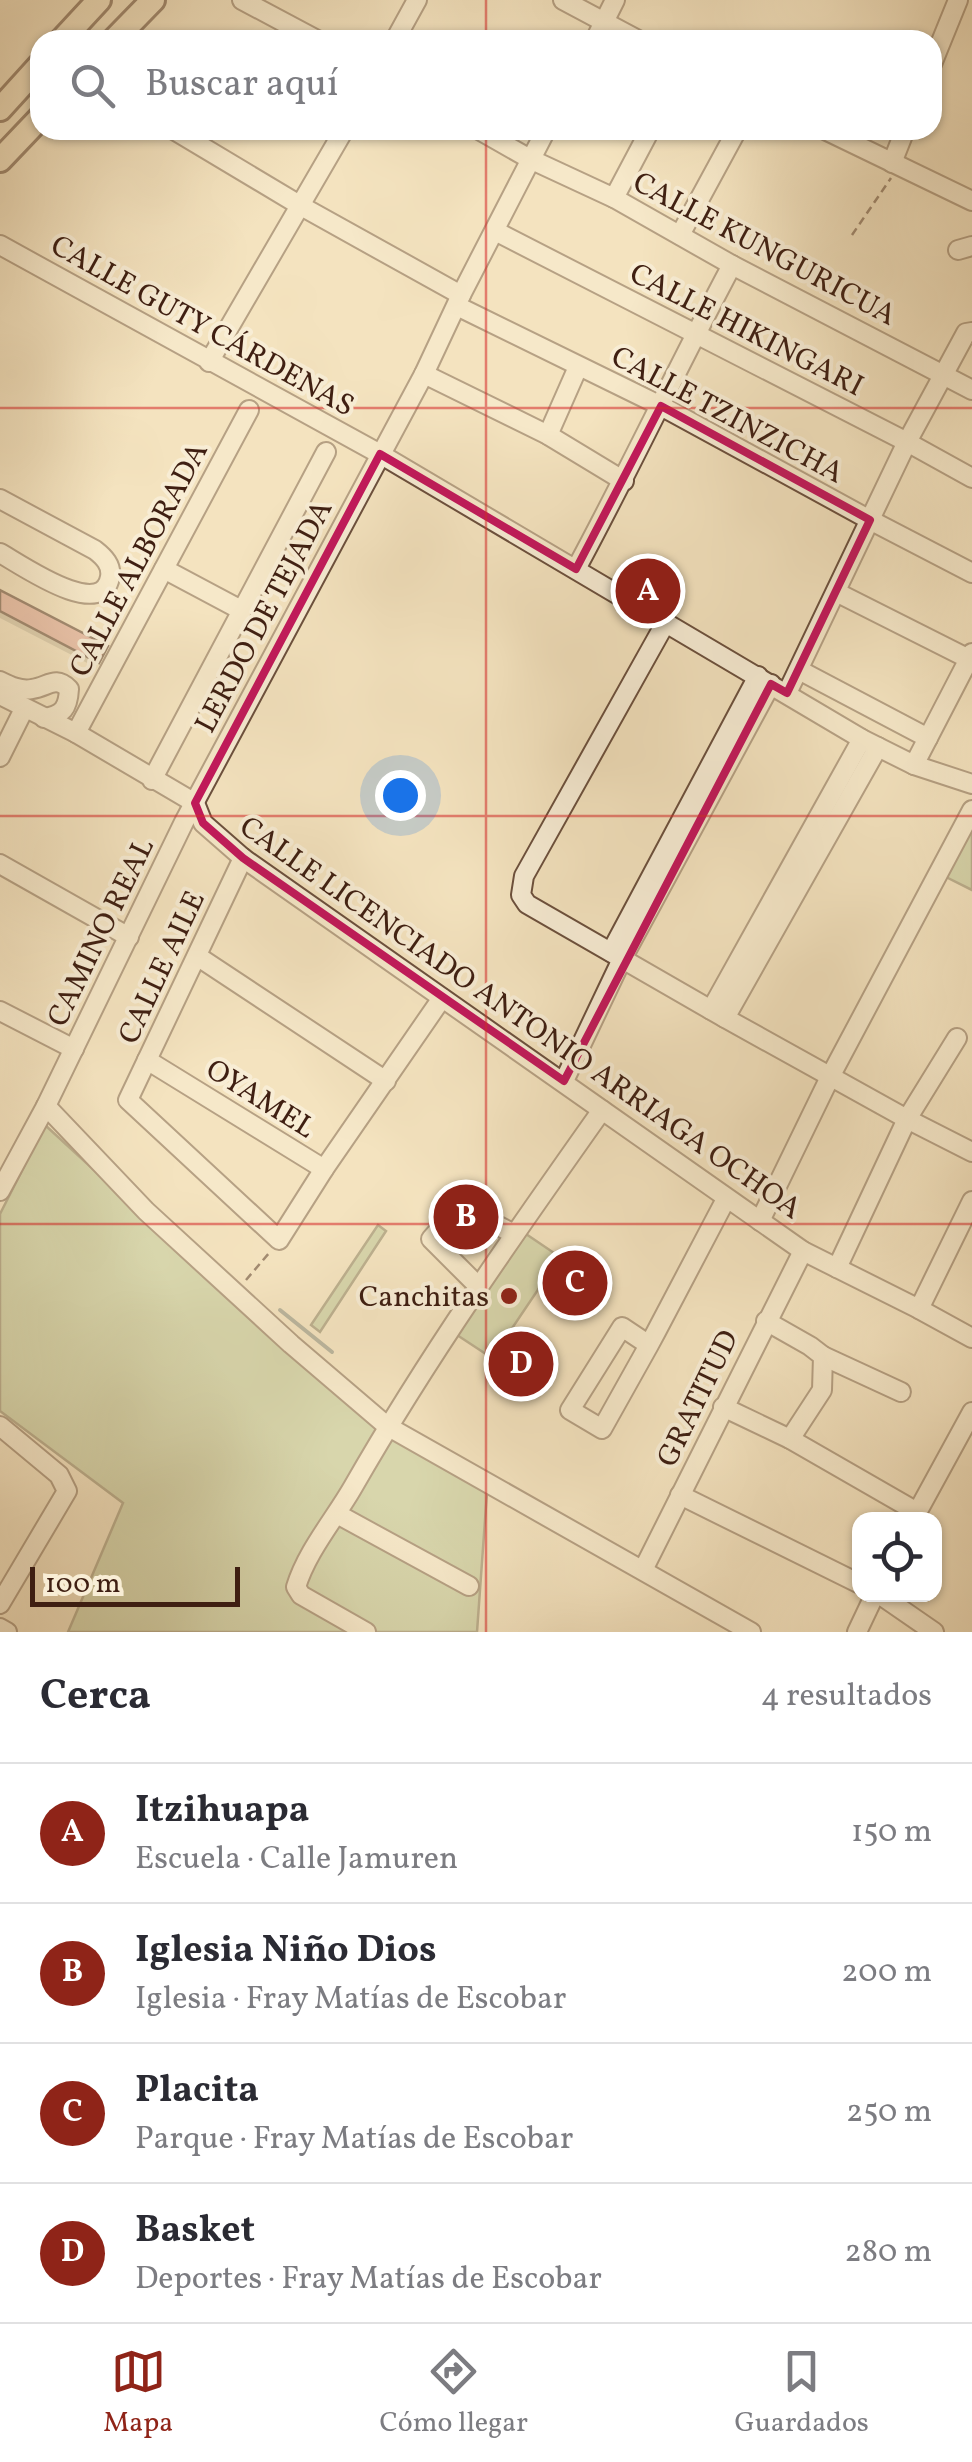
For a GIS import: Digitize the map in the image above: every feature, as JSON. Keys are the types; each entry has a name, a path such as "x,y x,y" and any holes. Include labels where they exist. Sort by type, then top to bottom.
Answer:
{"main road":[{"path":"71,30 99,0"},
{"path":"124,30 153,0"},
{"path":"0,108 30,75"},
{"path":"0,160 30,128"}],"street":[{"path":"242,0 298,30"},
{"path":"400,30 417,0"},
{"path":"563,0 619,30"},
{"path":"600,30 615,0"},
{"path":"942,39 958,0"},
{"name":"CALLE TZINZICHA","path":"191,140 578,367 661,406 972,573"},
{"path":"209,362 338,140"},
{"name":"CALLE KUNGURICUA","path":"497,140 614,198 732,266 972,390"},
{"name":"LERDO DE TEJADA","path":"195,803 424,374 540,140"},
{"path":"614,198 645,140"},
{"path":"680,235 732,140"},
{"path":"845,140 972,201"},
{"path":"896,165 902,140"},
{"name":"CALLE HIKINGARI","path":"495,231 972,478"},
{"name":"CALLE GUTY CÁRDENAS","path":"0,244 380,454 870,743 914,765 972,784"},
{"path":"576,569 732,266"},
{"path":"564,1081 616,956 690,818 772,684 799,670 907,442 966,333 972,332"},
{"path":"548,435 578,367"},
{"path":"424,374 548,435 624,480"},
{"name":"CALLE ALBORADA","path":"76,733 249,410"},
{"path":"152,780 326,452"},
{"path":"0,499 96,550 108,562 110,580 98,594 81,595 0,553"},
{"path":"164,569 241,610"},
{"path":"836,592 971,656 914,765"},
{"path":"666,622 524,876 520,895 527,904 718,1014 972,1152"},
{"path":"799,670 928,738"},
{"path":"0,681 24,689 63,683 70,689 64,712 44,718"},
{"name":"CALLE LICENCIADO ANTONIO ARRIAGA OCHOA","path":"0,695 76,733 195,803 203,823 243,858 803,1251 972,1338"},
{"path":"0,758 24,709"},
{"path":"718,1014 870,743"},
{"name":"CAMINO REAL","path":"0,1191 6,1166 46,1106 195,803"},
{"path":"760,1221 830,1075 972,810"},
{"name":"CALLE AILE","path":"243,858 128,1100 279,1240"},
{"path":"0,864 129,937"},
{"path":"196,956 386,1081"},
{"path":"324,1170 442,998"},
{"path":"0,1010 74,1049"},
{"path":"837,1268 907,1119 957,1038"},
{"name":"OYAMEL","path":"148,1060 324,1170 279,1240"},
{"path":"46,1106 146,1211 388,1426 752,1632"},
{"path":"366,1632 301,1595 296,1587 302,1569 478,1286 602,1110"},
{"path":"649,1345 622,1327 570,1410 602,1429 649,1345 726,1200"},
{"path":"919,1309 972,1201"},
{"path":"478,1286 431,1239 460,1206 514,1234"},
{"name":"GRATITUD","path":"642,1570 803,1251"},
{"path":"766,1321 822,1356 901,1392"},
{"path":"790,1439 822,1390 822,1356"},
{"path":"723,1407 790,1439 909,1512"},
{"path":"917,1512 972,1412"},
{"path":"0,1426 58,1476 67,1491 0,1604"},
{"path":"680,1495 852,1580"},
{"path":"338,1514 468,1586"},
{"path":"857,1632 873,1602"},
{"path":"889,1602 934,1632"},
{"path":"0,1628 7,1632"}],"path":[{"path":"852,235 896,165"},
{"path":"236,1293 279,1240"}],"highlighted area":[{"path":"661,406 870,520 787,693 771,684 564,1081 243,858 203,823 195,803 380,454 576,569"}],"green space":[{"path":"972,827 972,890 946,877"},
{"path":"45,1125 373,1426 487,1492 477,1632 68,1632 123,1503 0,1411 0,1214"},
{"path":"378,1225 386,1231 320,1332 311,1325"},
{"name":"Canchitas","path":"526,1234 560,1257 492,1358 457,1335"},
{"path":"565,1258 602,1283 585,1309 547,1284"},
{"path":"510,1341 547,1367 532,1385 496,1361"}],"building":[{"path":"0,590 108,646 99,663 0,611"}],"waterway":[{"path":"280,1310 332,1352"}],"place":[{"name":"Itzihuapa","path":"648,591"},
{"name":"Iglesia Niño Dios","path":"466,1217"},
{"name":"Placita","path":"575,1283"},
{"name":"Canchitas","path":"509,1296"},
{"name":"Basket","path":"521,1364"}]}
